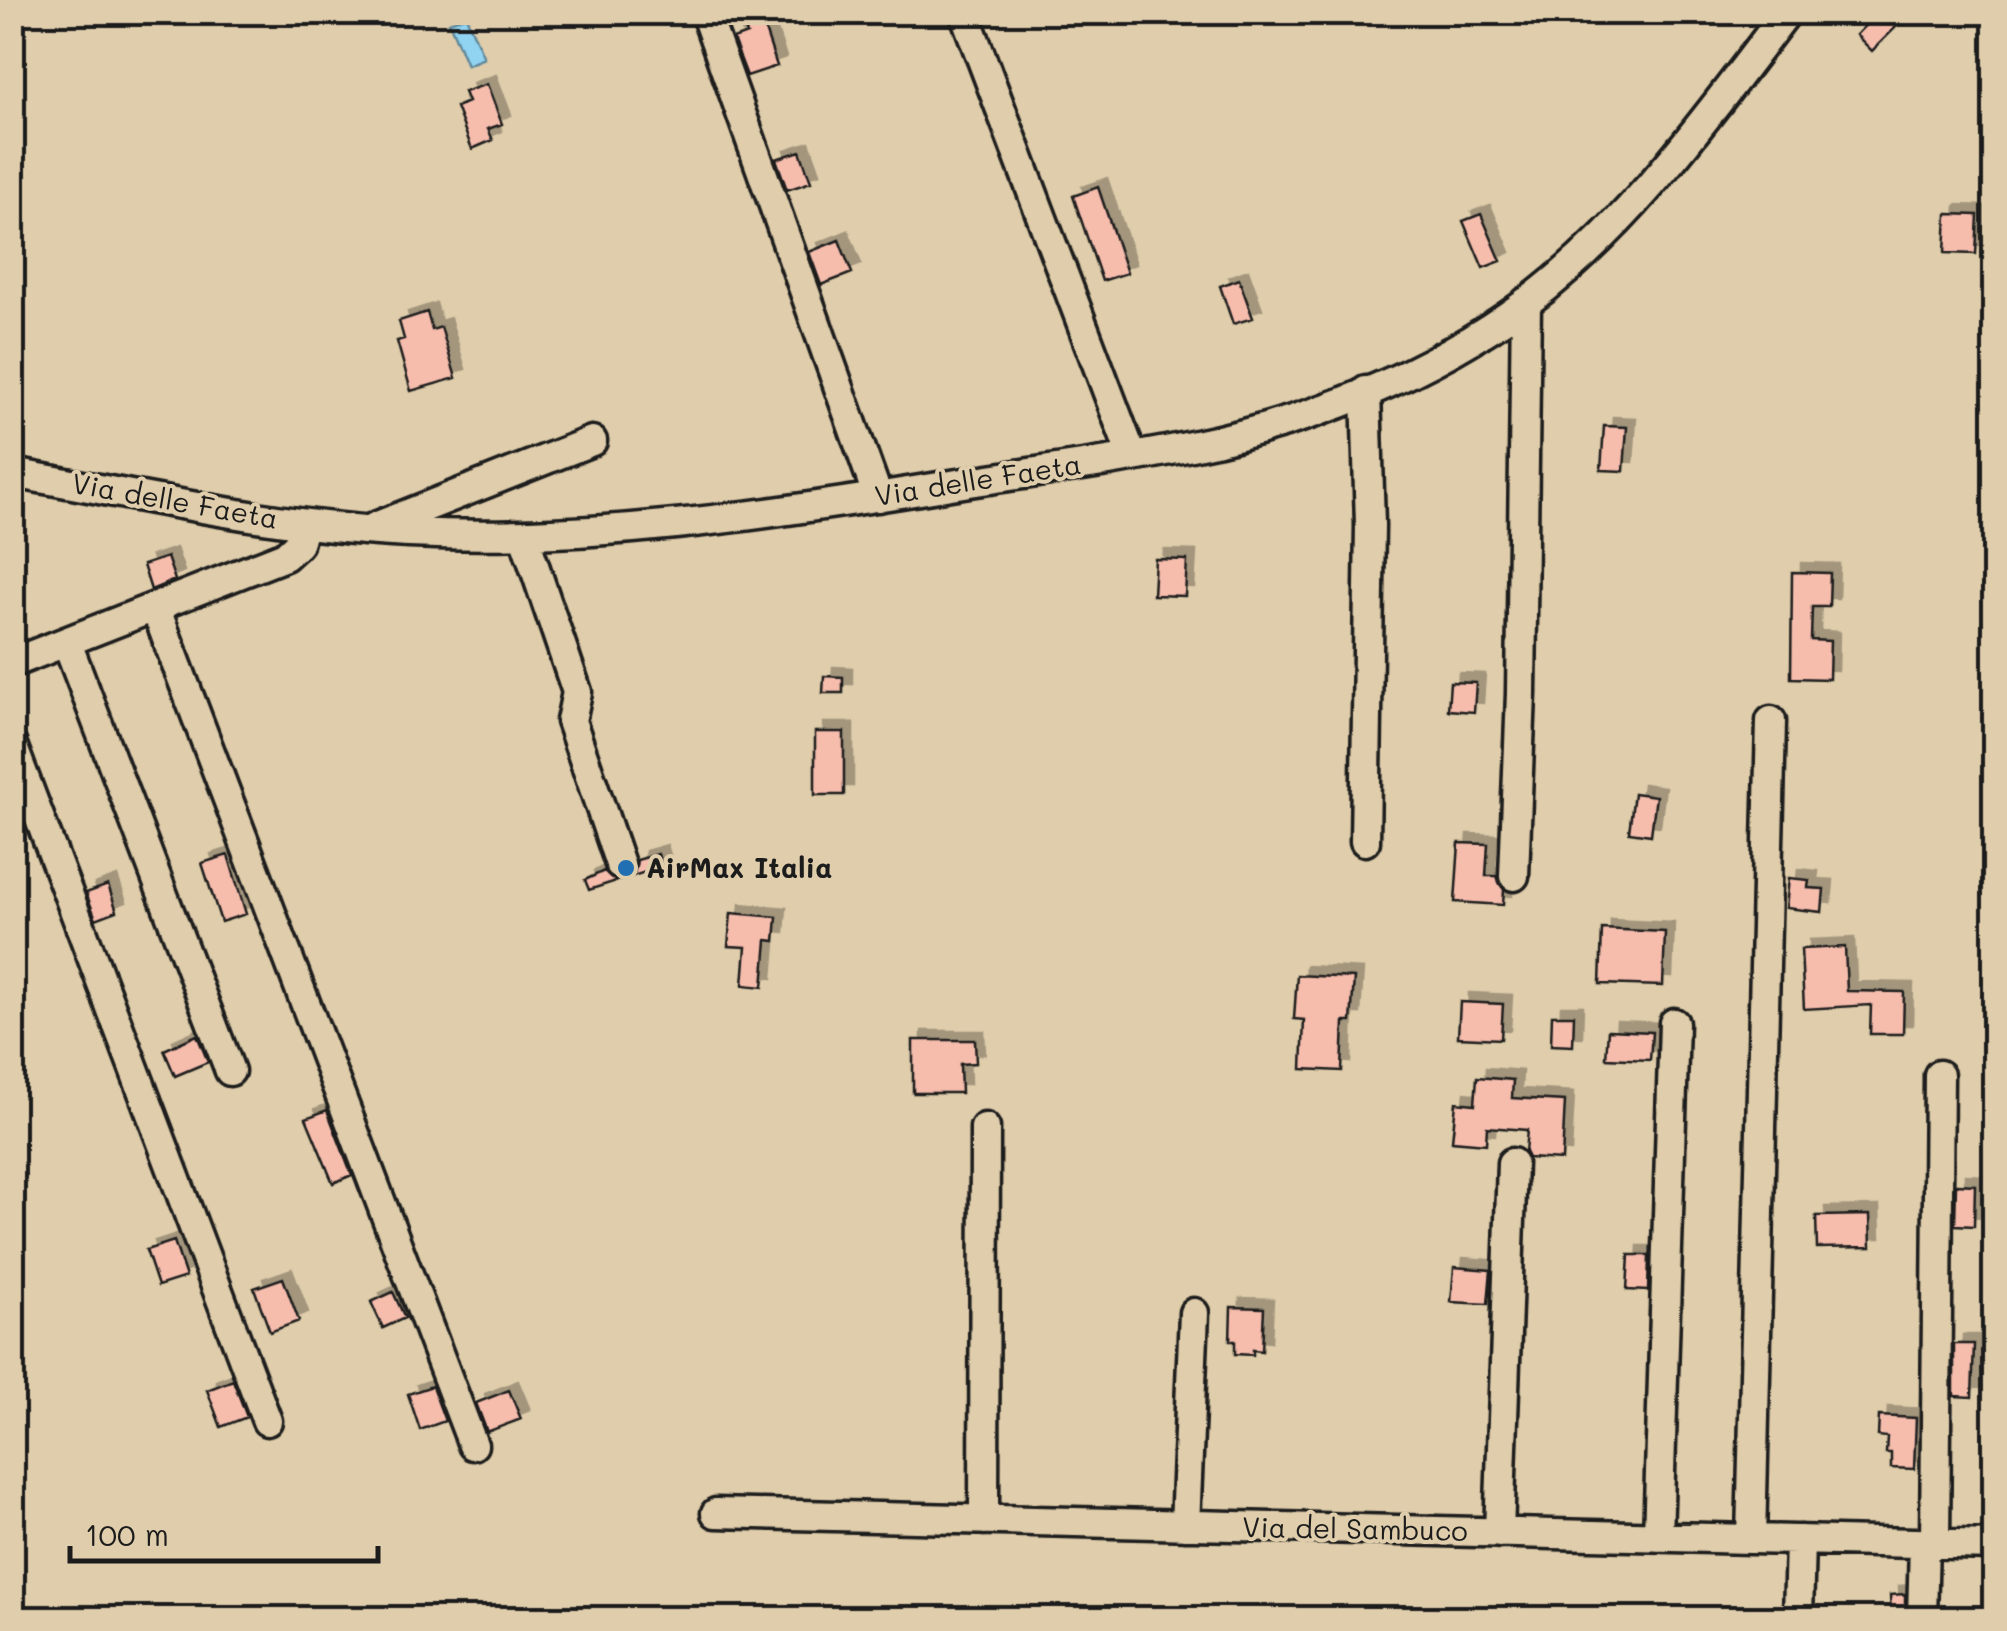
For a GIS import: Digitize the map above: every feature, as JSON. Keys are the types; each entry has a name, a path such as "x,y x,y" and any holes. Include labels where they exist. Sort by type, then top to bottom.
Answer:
{"street":[{"path":"705,12 878,496"},
{"path":"964,12 1132,456"},
{"name":"Via delle Faeta","path":"12,473 304,524 524,536 734,520 1196,446 1305,416 1366,391 1444,355 1526,302 1613,228 1787,12"},
{"path":"1514,876 1522,692 1526,302"},
{"path":"1365,841 1370,524 1366,391"},
{"path":"368,530 592,442"},
{"path":"12,663 285,556 298,544 304,524"},
{"path":"524,536 577,692 571,721 620,864"},
{"path":"155,607 473,1446"},
{"path":"68,643 230,1071"},
{"path":"1751,1539 1771,720"},
{"path":"12,745 268,1421"},
{"path":"1658,1536 1674,1023"},
{"path":"1922,1618 1929,1543 1939,1075"},
{"path":"984,1520 985,1128"},
{"path":"1499,1532 1512,1163"},
{"path":"1185,1525 1194,1313"},
{"name":"Via del Sambuco","path":"716,1513 1994,1545"},
{"path":"1798,1618 1800,1540"}],"water":[{"path":"466,16 484,58 467,65 449,22"}],"building":[{"path":"1878,12 1886,12 1898,25 1872,51 1856,35"},
{"path":"760,15 777,66 747,76 733,39 747,34 742,21"},
{"path":"487,84 502,124 488,129 493,140 472,149 456,107 468,102 464,92"},
{"path":"800,151 811,182 787,190 776,159"},
{"path":"1098,187 1127,273 1102,281 1073,196"},
{"path":"1481,214 1501,261 1483,268 1463,221"},
{"path":"1947,214 1978,215 1976,254 1945,253"},
{"path":"839,240 852,273 821,285 809,252"},
{"path":"1239,279 1253,318 1233,324 1220,286"},
{"path":"427,312 432,330 441,327 456,378 411,391 397,341 404,339 399,321"},
{"path":"1604,426 1627,427 1624,471 1601,470"},
{"path":"167,557 175,580 151,590 143,565"},
{"path":"1155,559 1187,560 1185,596 1153,595"},
{"path":"1792,572 1830,573 1829,607 1812,607 1811,640 1830,641 1829,679 1791,678"},
{"path":"824,676 843,677 843,693 823,693"},
{"path":"1450,682 1476,683 1474,712 1448,710"},
{"path":"815,732 844,732 844,795 815,795"},
{"path":"1634,793 1656,796 1651,835 1629,832"},
{"path":"1459,843 1488,844 1486,876 1497,876 1504,890 1503,905 1455,902"},
{"path":"658,854 662,867 633,876 637,860"},
{"path":"228,855 246,914 221,922 202,863"},
{"path":"604,871 616,881 589,890 585,880"},
{"path":"1789,878 1809,880 1808,888 1824,889 1822,912 1786,908"},
{"path":"108,885 117,911 96,919 86,893"},
{"path":"731,913 777,917 775,941 767,940 763,987 743,985 746,947 728,946"},
{"path":"1602,929 1665,932 1663,986 1600,984"},
{"path":"1845,947 1847,991 1904,992 1903,1034 1870,1034 1871,1005 1804,1009 1801,949"},
{"path":"1297,975 1354,978 1351,1022 1344,1022 1342,1071 1302,1069 1304,1020 1294,1019"},
{"path":"1460,1002 1503,1004 1501,1039 1458,1037"},
{"path":"1552,1015 1574,1015 1573,1046 1551,1045"},
{"path":"1608,1030 1652,1032 1650,1060 1606,1058"},
{"path":"197,1035 208,1062 175,1076 164,1050"},
{"path":"913,1040 975,1040 976,1063 960,1064 961,1093 913,1093"},
{"path":"1477,1077 1513,1080 1512,1098 1565,1101 1562,1160 1528,1158 1527,1130 1487,1127 1486,1144 1452,1141 1456,1102 1475,1104"},
{"path":"327,1110 352,1175 333,1183 306,1118"},
{"path":"1956,1184 1975,1185 1974,1226 1955,1225"},
{"path":"1870,1215 1871,1247 1817,1248 1816,1216"},
{"path":"174,1241 186,1277 158,1286 146,1250"},
{"path":"1629,1255 1649,1255 1648,1291 1627,1290"},
{"path":"1454,1267 1491,1270 1488,1304 1451,1302"},
{"path":"283,1278 299,1321 270,1332 254,1288"},
{"path":"393,1292 405,1318 383,1328 371,1302"},
{"path":"1231,1307 1264,1308 1262,1351 1235,1354 1235,1341 1230,1341"},
{"path":"1954,1344 1974,1344 1972,1397 1954,1396"},
{"path":"233,1380 247,1417 221,1427 207,1390"},
{"path":"432,1386 445,1421 420,1430 408,1394"},
{"path":"509,1390 521,1419 487,1432 476,1403"},
{"path":"1879,1416 1916,1418 1914,1469 1891,1468 1891,1453 1886,1453 1887,1437 1878,1436"},
{"path":"1905,1594 1905,1618 1891,1618 1890,1595"}],"place":[{"name":"AirMax Italia","path":"626,868"}]}
